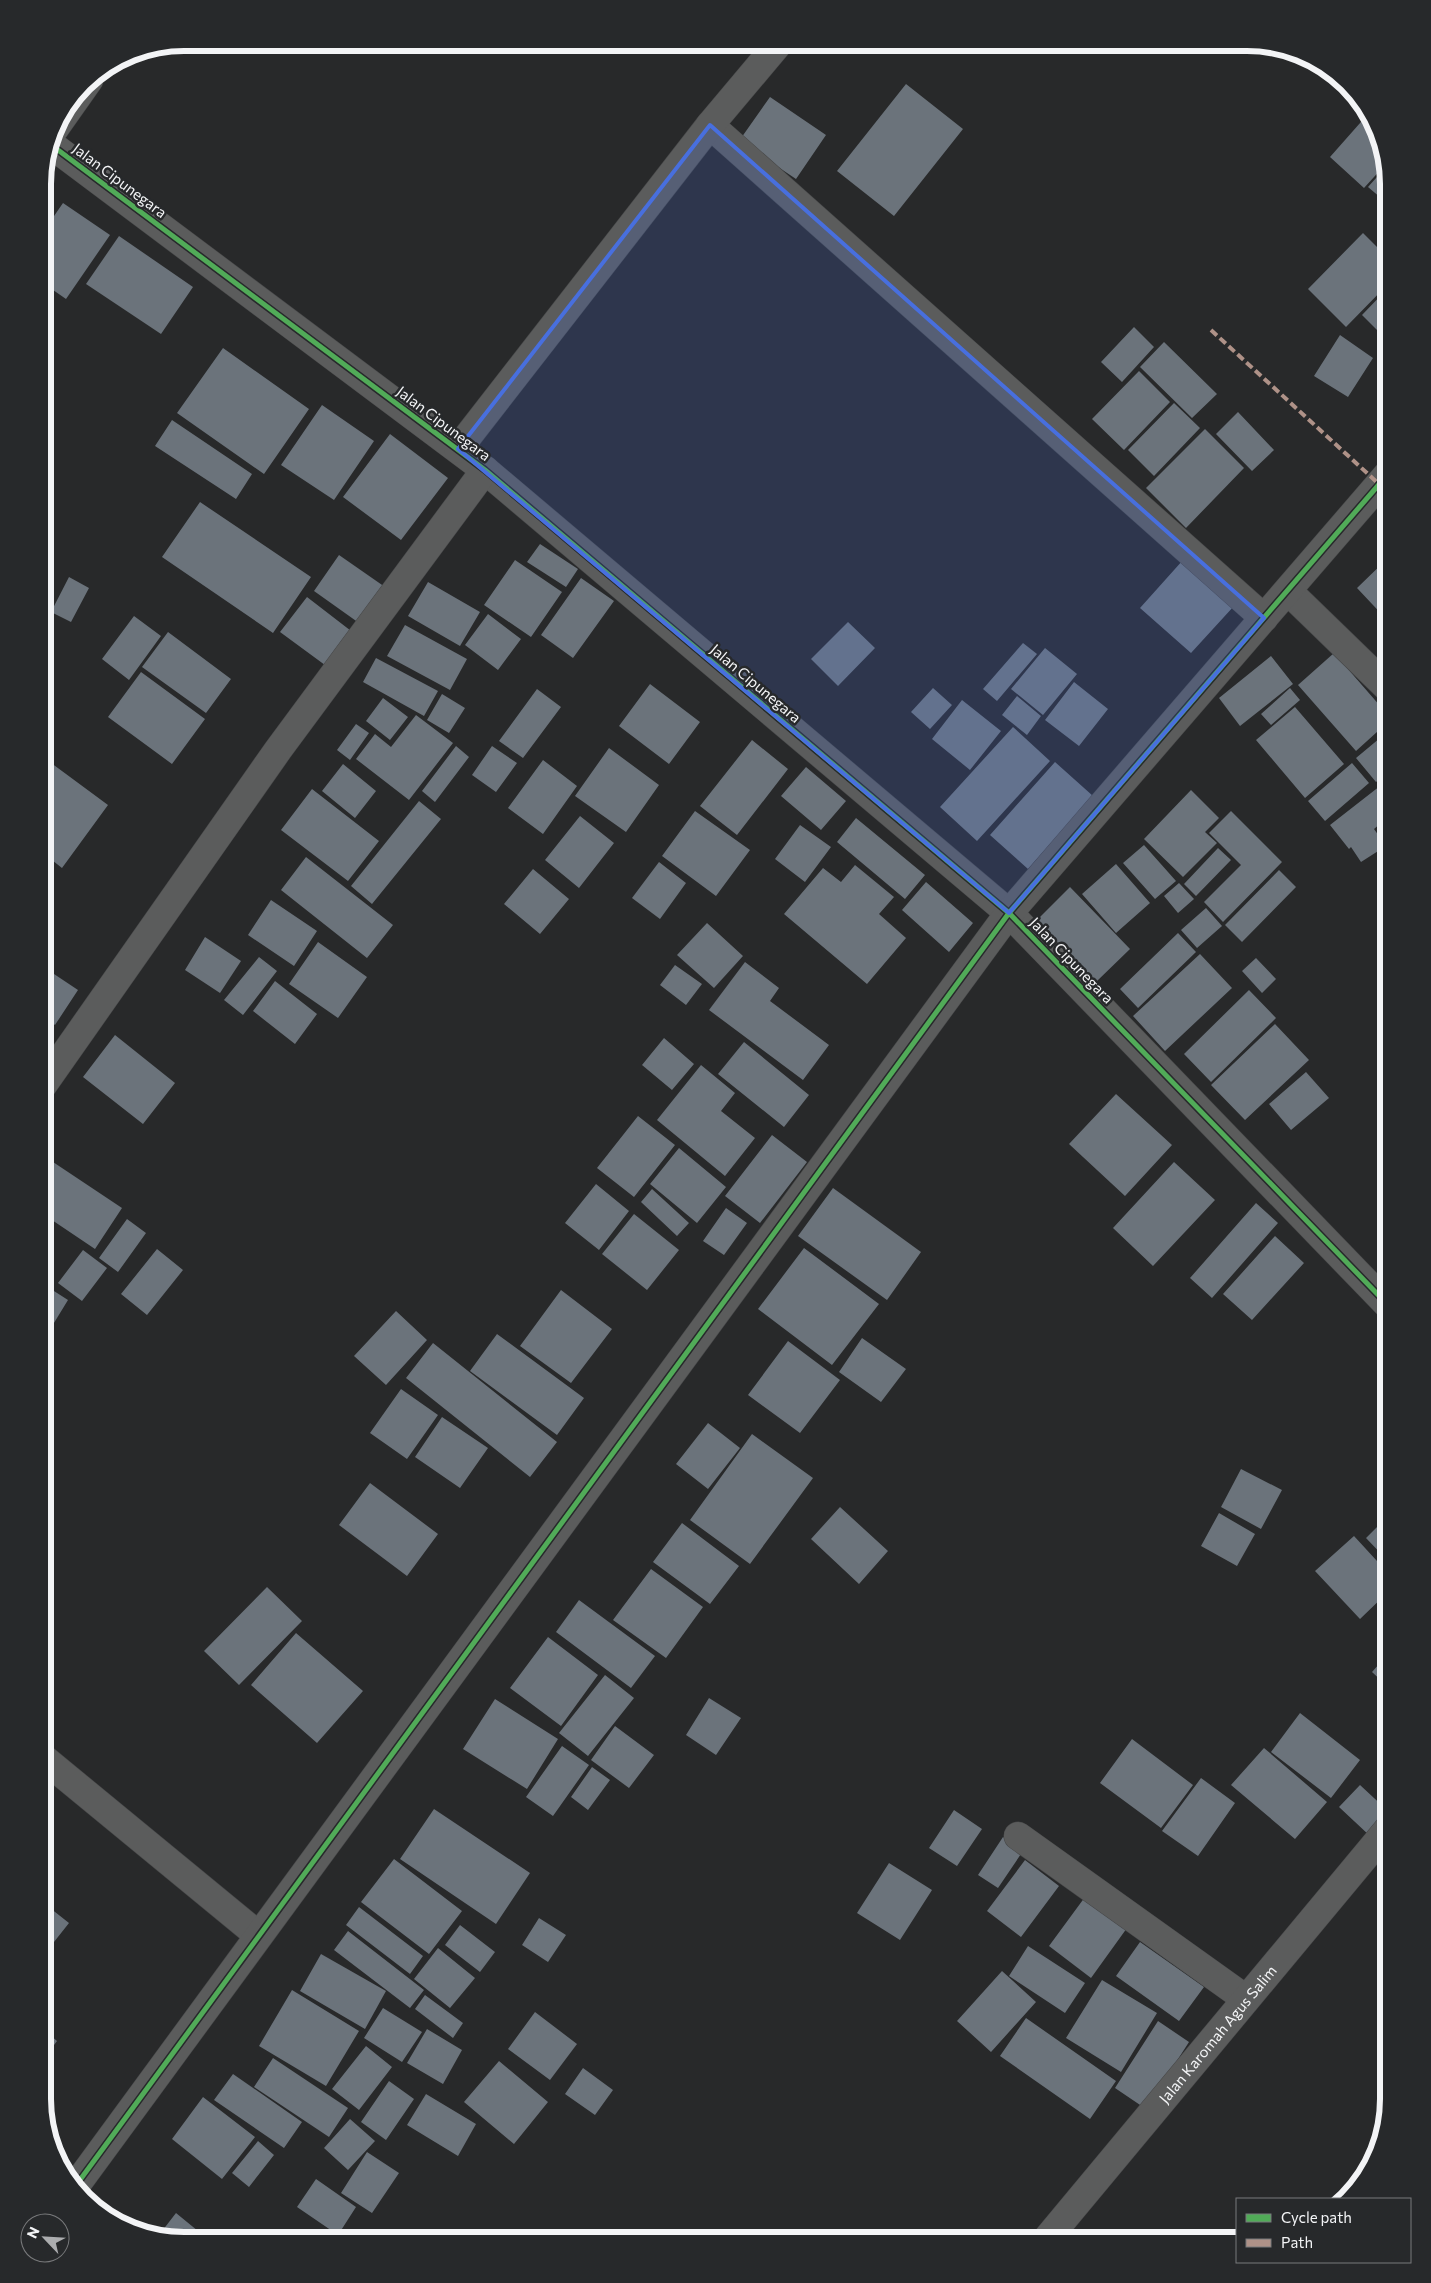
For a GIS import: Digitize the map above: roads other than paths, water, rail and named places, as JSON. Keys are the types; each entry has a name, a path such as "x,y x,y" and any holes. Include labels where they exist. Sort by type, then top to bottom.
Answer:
{"street":[{"path":"458,449 710,125 771,52"},
{"path":"710,125 1264,618"},
{"name":"Jalan Cipunegara","path":"56,149 485,470 1009,913 1380,1297"},
{"path":"52,1073 278,750 485,470"},
{"path":"80,2180 1009,913 1380,483"},
{"path":"1288,591 1380,680"},
{"path":"51,1766 258,1935"},
{"path":"1018,1836 1246,1999"},
{"name":"Jalan Karomah Agus Salim","path":"1053,2232 1380,1839"}]}
